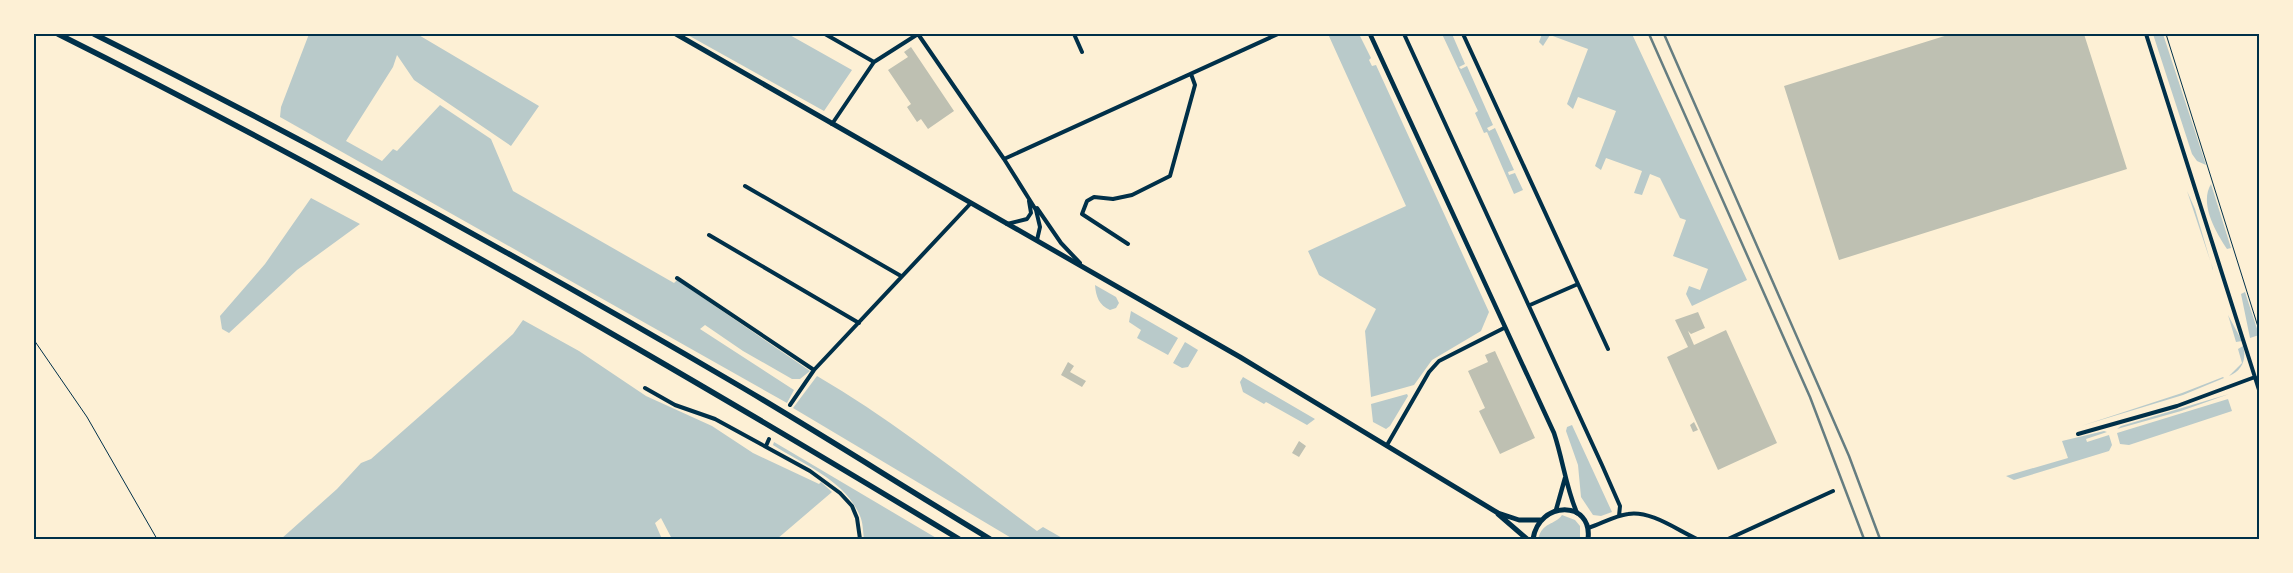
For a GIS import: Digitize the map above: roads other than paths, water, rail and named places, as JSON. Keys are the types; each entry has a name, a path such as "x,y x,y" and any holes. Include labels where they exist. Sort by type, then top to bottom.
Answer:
{"highway":[{"path":"58,34 157,83 396,211 790,437 959,539"},
{"path":"94,34 274,125 406,196 736,384 990,539"}],"main road":[{"path":"676,34 1037,240 1387,445 1498,513 1528,539"},
{"path":"1533,539 1541,520 1556,510 1578,513 1588,528 1588,539"},
{"path":"1498,513 1519,520 1541,520"}],"street":[{"path":"825,34 874,62"},
{"path":"832,124 874,62 918,34 1029,198 1061,242 1085,268"},
{"path":"1074,34 1082,52"},
{"path":"1004,159 1278,34"},
{"path":"1370,34 1554,433 1566,475 1569,495 1578,513"},
{"path":"1404,34 1530,305 1620,506 1619,516"},
{"path":"1463,34 1608,349"},
{"path":"2146,34 2259,390"},
{"path":"1128,244 1082,214 1087,201 1094,197 1113,198 1132,195 1170,176 1195,85 1190,74"},
{"path":"745,186 901,276"},
{"path":"1007,224 1027,219 1031,210 1029,198"},
{"path":"1029,198 1039,220 1037,240"},
{"path":"790,405 814,370 971,203"},
{"path":"709,235 859,323"},
{"path":"678,278 814,370"},
{"path":"1530,305 1578,284"},
{"path":"1387,445 1429,372 1439,361 1504,328"},
{"path":"2078,434 2177,406 2255,377"},
{"path":"645,388 675,405 715,419 810,470 840,493 854,512 860,539"},
{"path":"766,446 769,439"},
{"path":"1556,510 1566,475"},
{"path":"1728,539 1834,492"},
{"path":"1588,528 1619,516 1640,513 1697,539"}],"railway":[{"path":"1649,34 1810,397 1864,539"},
{"path":"1664,34 1849,456 1880,539"}]}
